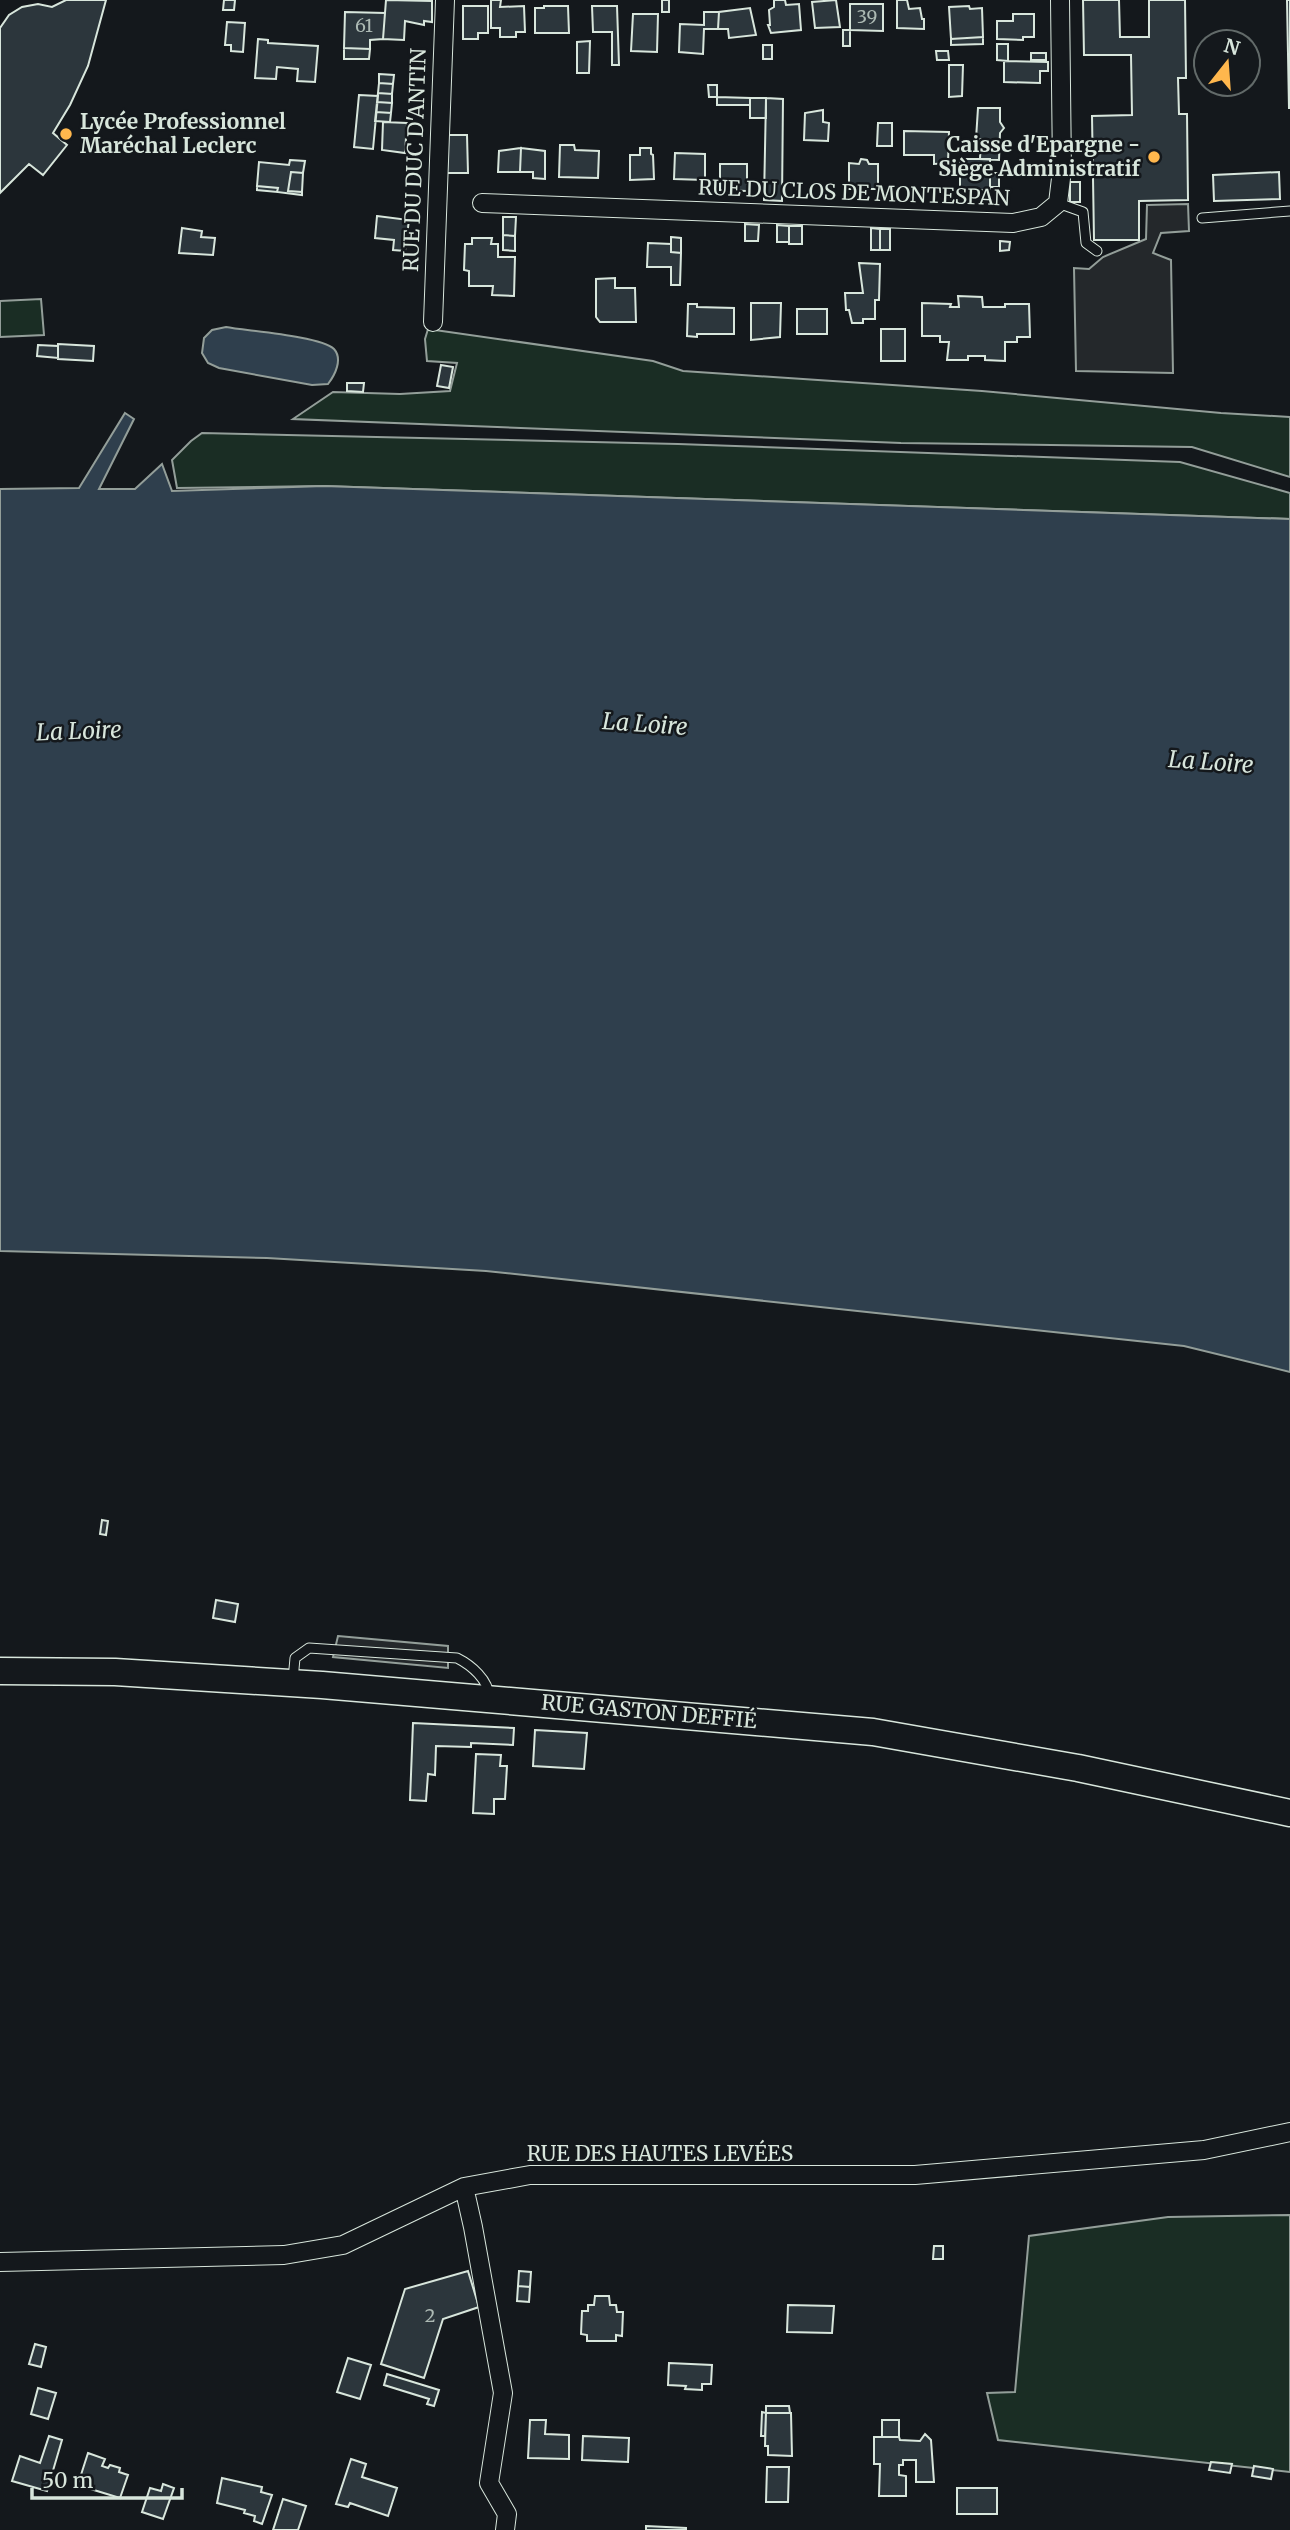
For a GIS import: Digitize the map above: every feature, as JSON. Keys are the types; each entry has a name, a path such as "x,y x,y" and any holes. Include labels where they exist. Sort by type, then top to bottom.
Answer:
{"main road":[{"name":"RUE GASTON DEFFIÉ","path":"0,1671 115,1671 292,1683 873,1732 1078,1768 1290,1813"}],"street":[{"name":"RUE DU DUC D'ANTIN","path":"433,321 445,0"},
{"path":"1058,203 1062,170 1060,0"},
{"name":"RUE DU CLOS DE MONTESPAN","path":"482,203 1013,223 1041,217 1058,203"},
{"name":"RUE DES HAUTES LEVÉES","path":"0,2262 284,2255 343,2245 464,2187 530,2175 915,2175 1204,2150 1290,2132"},
{"path":"464,2187 503,2393 489,2483 507,2514 505,2530"}],"lane":[{"path":"1058,203 1083,212 1086,243 1097,251"},
{"path":"1202,218 1290,211"},
{"path":"292,1683 295,1658 309,1648 335,1648 457,1658 468,1664 489,1688 489,1699"}],"green space":[{"path":"41,299 44,335 0,337 0,301"},
{"path":"428,329 653,361 683,371 982,391 1290,417 1290,477 1192,447 901,443 293,419 333,392 400,394 450,391 457,363 427,361 425,339"},
{"path":"202,433 678,444 1180,462 1290,493 1290,519 324,486 177,488 172,460"},
{"path":"1290,2215 1290,2472 998,2440 987,2393 1015,2392 1029,2236 1168,2217"}],"shaded area":[{"path":"1188,204 1189,231 1161,233 1153,253 1171,260 1173,373 1076,371 1074,268 1089,269 1103,257 1146,239 1147,205"},
{"path":"338,1636 448,1646 448,1668 333,1657"}],"water":[{"path":"226,327 299,337 326,344 337,353 335,372 328,384 312,385 219,368 208,363 202,353 204,338 212,330"},
{"name":"La Loire","path":"125,413 134,419 99,489 135,489 162,464 172,491 324,486 1290,519 1290,1372 1184,1346 486,1271 267,1258 0,1251 0,489 79,488"}],"building":[{"path":"66,0 106,0 88,66 70,105 53,133 67,145 43,175 29,164 0,193 0,28 9,15 22,7 38,4 52,7"},
{"path":"224,0 235,0 234,10 223,10"},
{"path":"386,0 432,1 432,22 424,21 424,25 405,21 404,40 383,39"},
{"path":"491,0 501,0 500,7 524,6 525,32 516,32 516,37 500,37 500,28 491,28"},
{"path":"662,0 669,0 669,12 662,12"},
{"path":"774,0 785,0 786,5 799,4 801,30 771,33 768,25 769,10 774,7"},
{"path":"836,0 840,27 815,28 812,2"},
{"path":"897,0 907,0 909,9 920,8 924,29 897,28"},
{"path":"1083,0 1119,0 1120,37 1149,37 1149,0 1185,0 1186,78 1178,78 1179,114 1187,114 1188,200 1139,201 1139,240 1094,240 1092,116 1132,115 1131,55 1084,55"},
{"path":"1287,0 1290,0 1290,108 1289,108"},
{"path":"850,4 883,4 883,31 850,30"},
{"path":"463,6 488,6 488,33 478,33 478,39 463,39"},
{"path":"568,6 569,33 535,33 535,8"},
{"path":"592,6 617,6 619,65 612,65 612,32 593,32"},
{"path":"969,6 970,9 982,8 983,37 951,39 949,7"},
{"path":"750,8 756,35 729,38 728,29 718,29 719,12"},
{"path":"345,12 385,13 383,39 370,40 370,49 344,48"},
{"path":"704,12 719,12 718,29 704,29 703,54 679,52 680,24 704,25"},
{"path":"633,14 658,14 657,52 631,51"},
{"path":"1013,14 1034,14 1034,37 1023,37 1023,40 997,39 997,21 1013,21"},
{"path":"227,22 245,23 243,52 231,51 231,45 225,45"},
{"path":"843,30 850,30 850,46 843,46"},
{"path":"983,37 983,44 951,45 951,39"},
{"path":"258,39 268,40 268,43 318,46 315,82 297,81 298,69 277,67 276,79 255,78"},
{"path":"590,41 589,73 577,73 577,42"},
{"path":"997,44 1008,44 1008,61 997,60"},
{"path":"763,45 772,45 772,59 763,59"},
{"path":"344,48 370,49 369,59 344,59"},
{"path":"936,51 948,51 949,60 937,60"},
{"path":"1031,53 1046,53 1046,60 1031,60"},
{"path":"1004,61 1048,62 1048,71 1040,71 1040,83 1004,82"},
{"path":"949,65 963,65 962,96 949,97"},
{"path":"379,74 394,75 393,84 379,83"},
{"path":"379,83 393,84 392,94 378,93"},
{"path":"708,85 717,85 717,97 709,97"},
{"path":"378,93 392,94 392,103 377,102"},
{"path":"359,95 378,96 373,149 354,147"},
{"path":"717,97 750,98 750,105 717,105"},
{"path":"750,98 766,98 766,118 750,118"},
{"path":"766,98 783,99 782,201 764,200"},
{"path":"377,102 392,103 391,113 376,112"},
{"path":"978,108 1000,108 1000,122 1004,128 1000,133 999,160 980,159 981,139 976,139"},
{"path":"823,110 823,122 829,123 828,141 804,140 805,113"},
{"path":"376,112 391,113 390,122 375,121"},
{"path":"383,122 407,123 405,153 382,150"},
{"path":"878,123 892,123 892,146 877,146"},
{"path":"904,131 949,132 948,163 934,164 934,155 904,155"},
{"path":"448,135 467,135 468,173 447,173"},
{"path":"560,145 574,145 575,150 599,151 598,178 559,177"},
{"path":"521,148 545,151 545,179 533,178 533,172 520,172"},
{"path":"521,148 520,172 498,172 499,151"},
{"path":"640,148 651,148 654,179 630,180 630,155 640,155"},
{"path":"675,153 705,154 705,180 674,179"},
{"path":"861,159 867,160 869,164 878,164 878,189 849,189 849,163 859,164"},
{"path":"960,159 990,159 990,190 960,190"},
{"path":"290,160 305,161 303,173 291,172 288,191 302,192 302,195 277,192 278,188 257,186 259,162 289,165"},
{"path":"720,164 747,164 747,191 720,190"},
{"path":"291,172 303,173 302,192 288,191"},
{"path":"1279,172 1280,199 1214,201 1213,175"},
{"path":"990,173 999,173 999,187 990,187"},
{"path":"1070,182 1080,182 1080,202 1070,202"},
{"path":"257,186 278,188 277,192 257,190"},
{"path":"377,216 409,220 405,251 393,250 394,240 375,238"},
{"path":"503,217 516,217 515,236 503,235"},
{"path":"745,224 759,225 758,241 745,241"},
{"path":"777,225 789,226 789,242 777,242"},
{"path":"789,226 802,226 802,244 789,244"},
{"path":"182,228 202,231 201,237 215,238 213,255 179,253"},
{"path":"871,228 880,229 880,250 871,250"},
{"path":"880,229 890,229 890,250 880,250"},
{"path":"503,235 515,236 515,251 503,250"},
{"path":"671,237 681,238 681,253 671,252"},
{"path":"472,238 492,238 491,244 498,244 498,257 515,257 514,296 492,295 493,286 469,286 469,271 464,270 465,244 472,244"},
{"path":"1000,241 1010,242 1009,250 1000,251"},
{"path":"648,243 671,244 671,252 681,253 680,285 671,285 671,267 647,267"},
{"path":"859,263 880,264 879,300 875,300 875,319 852,323 849,310 846,310 845,293 863,293"},
{"path":"615,278 615,288 635,288 636,322 600,322 596,317 596,279"},
{"path":"958,296 982,297 983,307 1029,304 1030,337 1017,337 1017,342 1005,342 1005,361 985,360 985,356 968,356 968,360 947,360 949,342 940,342 940,336 922,336 922,303 951,304 950,307 959,307"},
{"path":"751,303 781,303 780,337 751,340"},
{"path":"688,304 697,304 697,307 734,308 734,334 687,336"},
{"path":"797,309 827,309 827,334 797,334"},
{"path":"881,329 905,329 905,361 881,361"},
{"path":"58,344 94,346 93,361 58,359"},
{"path":"38,345 58,346 58,358 37,356"},
{"path":"441,365 453,367 449,388 437,386"},
{"path":"347,383 364,383 363,392 347,391"},
{"path":"102,1520 108,1521 106,1535 100,1534"},
{"path":"216,1600 238,1604 235,1622 213,1618"},
{"path":"413,1723 514,1728 513,1745 471,1743 471,1747 436,1746 435,1775 428,1774 426,1801 410,1800"},
{"path":"535,1730 587,1733 584,1769 533,1766"},
{"path":"476,1754 501,1755 500,1766 507,1766 505,1799 494,1799 494,1814 473,1813"},
{"path":"934,2246 943,2246 943,2259 933,2259"},
{"path":"468,2271 479,2307 443,2319 424,2378 381,2364 405,2289"},
{"path":"519,2271 531,2272 530,2287 518,2286"},
{"path":"518,2286 530,2287 529,2302 517,2301"},
{"path":"595,2296 609,2296 610,2305 616,2305 617,2312 623,2312 622,2336 616,2335 616,2341 587,2341 587,2335 581,2334 582,2311 588,2311 588,2305 594,2305"},
{"path":"788,2305 834,2306 832,2333 787,2332"},
{"path":"35,2344 46,2347 41,2367 29,2364"},
{"path":"348,2358 371,2365 360,2399 337,2392"},
{"path":"669,2363 712,2365 711,2384 702,2384 702,2390 668,2385"},
{"path":"387,2374 439,2390 434,2406 427,2404 429,2399 384,2385"},
{"path":"38,2388 56,2393 48,2419 31,2414"},
{"path":"766,2406 789,2406 790,2413 766,2413"},
{"path":"762,2412 766,2413 765,2436 761,2436"},
{"path":"766,2413 791,2413 792,2456 768,2455 768,2446 765,2446"},
{"path":"530,2420 546,2420 545,2434 569,2435 569,2459 528,2458"},
{"path":"882,2420 899,2420 899,2437 882,2437"},
{"path":"925,2434 931,2440 934,2482 916,2482 916,2460 903,2460 903,2465 899,2465 899,2475 906,2476 906,2496 879,2496 880,2464 874,2464 874,2437 899,2437 900,2440 920,2441"},
{"path":"49,2436 62,2440 47,2491 12,2481 20,2456 40,2463"},
{"path":"583,2436 629,2438 628,2462 582,2460"},
{"path":"88,2453 105,2459 102,2466 120,2468 119,2472 128,2475 120,2498 84,2487 85,2483 79,2481"},
{"path":"351,2459 366,2464 362,2477 397,2488 388,2516 350,2503 348,2507 336,2504"},
{"path":"1211,2462 1232,2464 1230,2473 1209,2470"},
{"path":"1254,2466 1273,2469 1271,2479 1252,2476"},
{"path":"767,2467 789,2467 788,2502 766,2502"},
{"path":"222,2478 262,2487 261,2492 272,2495 262,2524 254,2521 255,2516 244,2513 245,2510 217,2503"},
{"path":"163,2484 174,2488 163,2519 142,2512 150,2488 161,2491"},
{"path":"957,2488 997,2488 997,2514 957,2514"},
{"path":"283,2499 306,2506 298,2530 273,2530"},
{"path":"646,2526 686,2528 686,2530 646,2530"}],"place":[{"name":"Lycée Professionnel Maréchal Leclerc","path":"66,134"},
{"name":"Caisse d'Epargne - Siège Administratif","path":"1154,157"}]}
